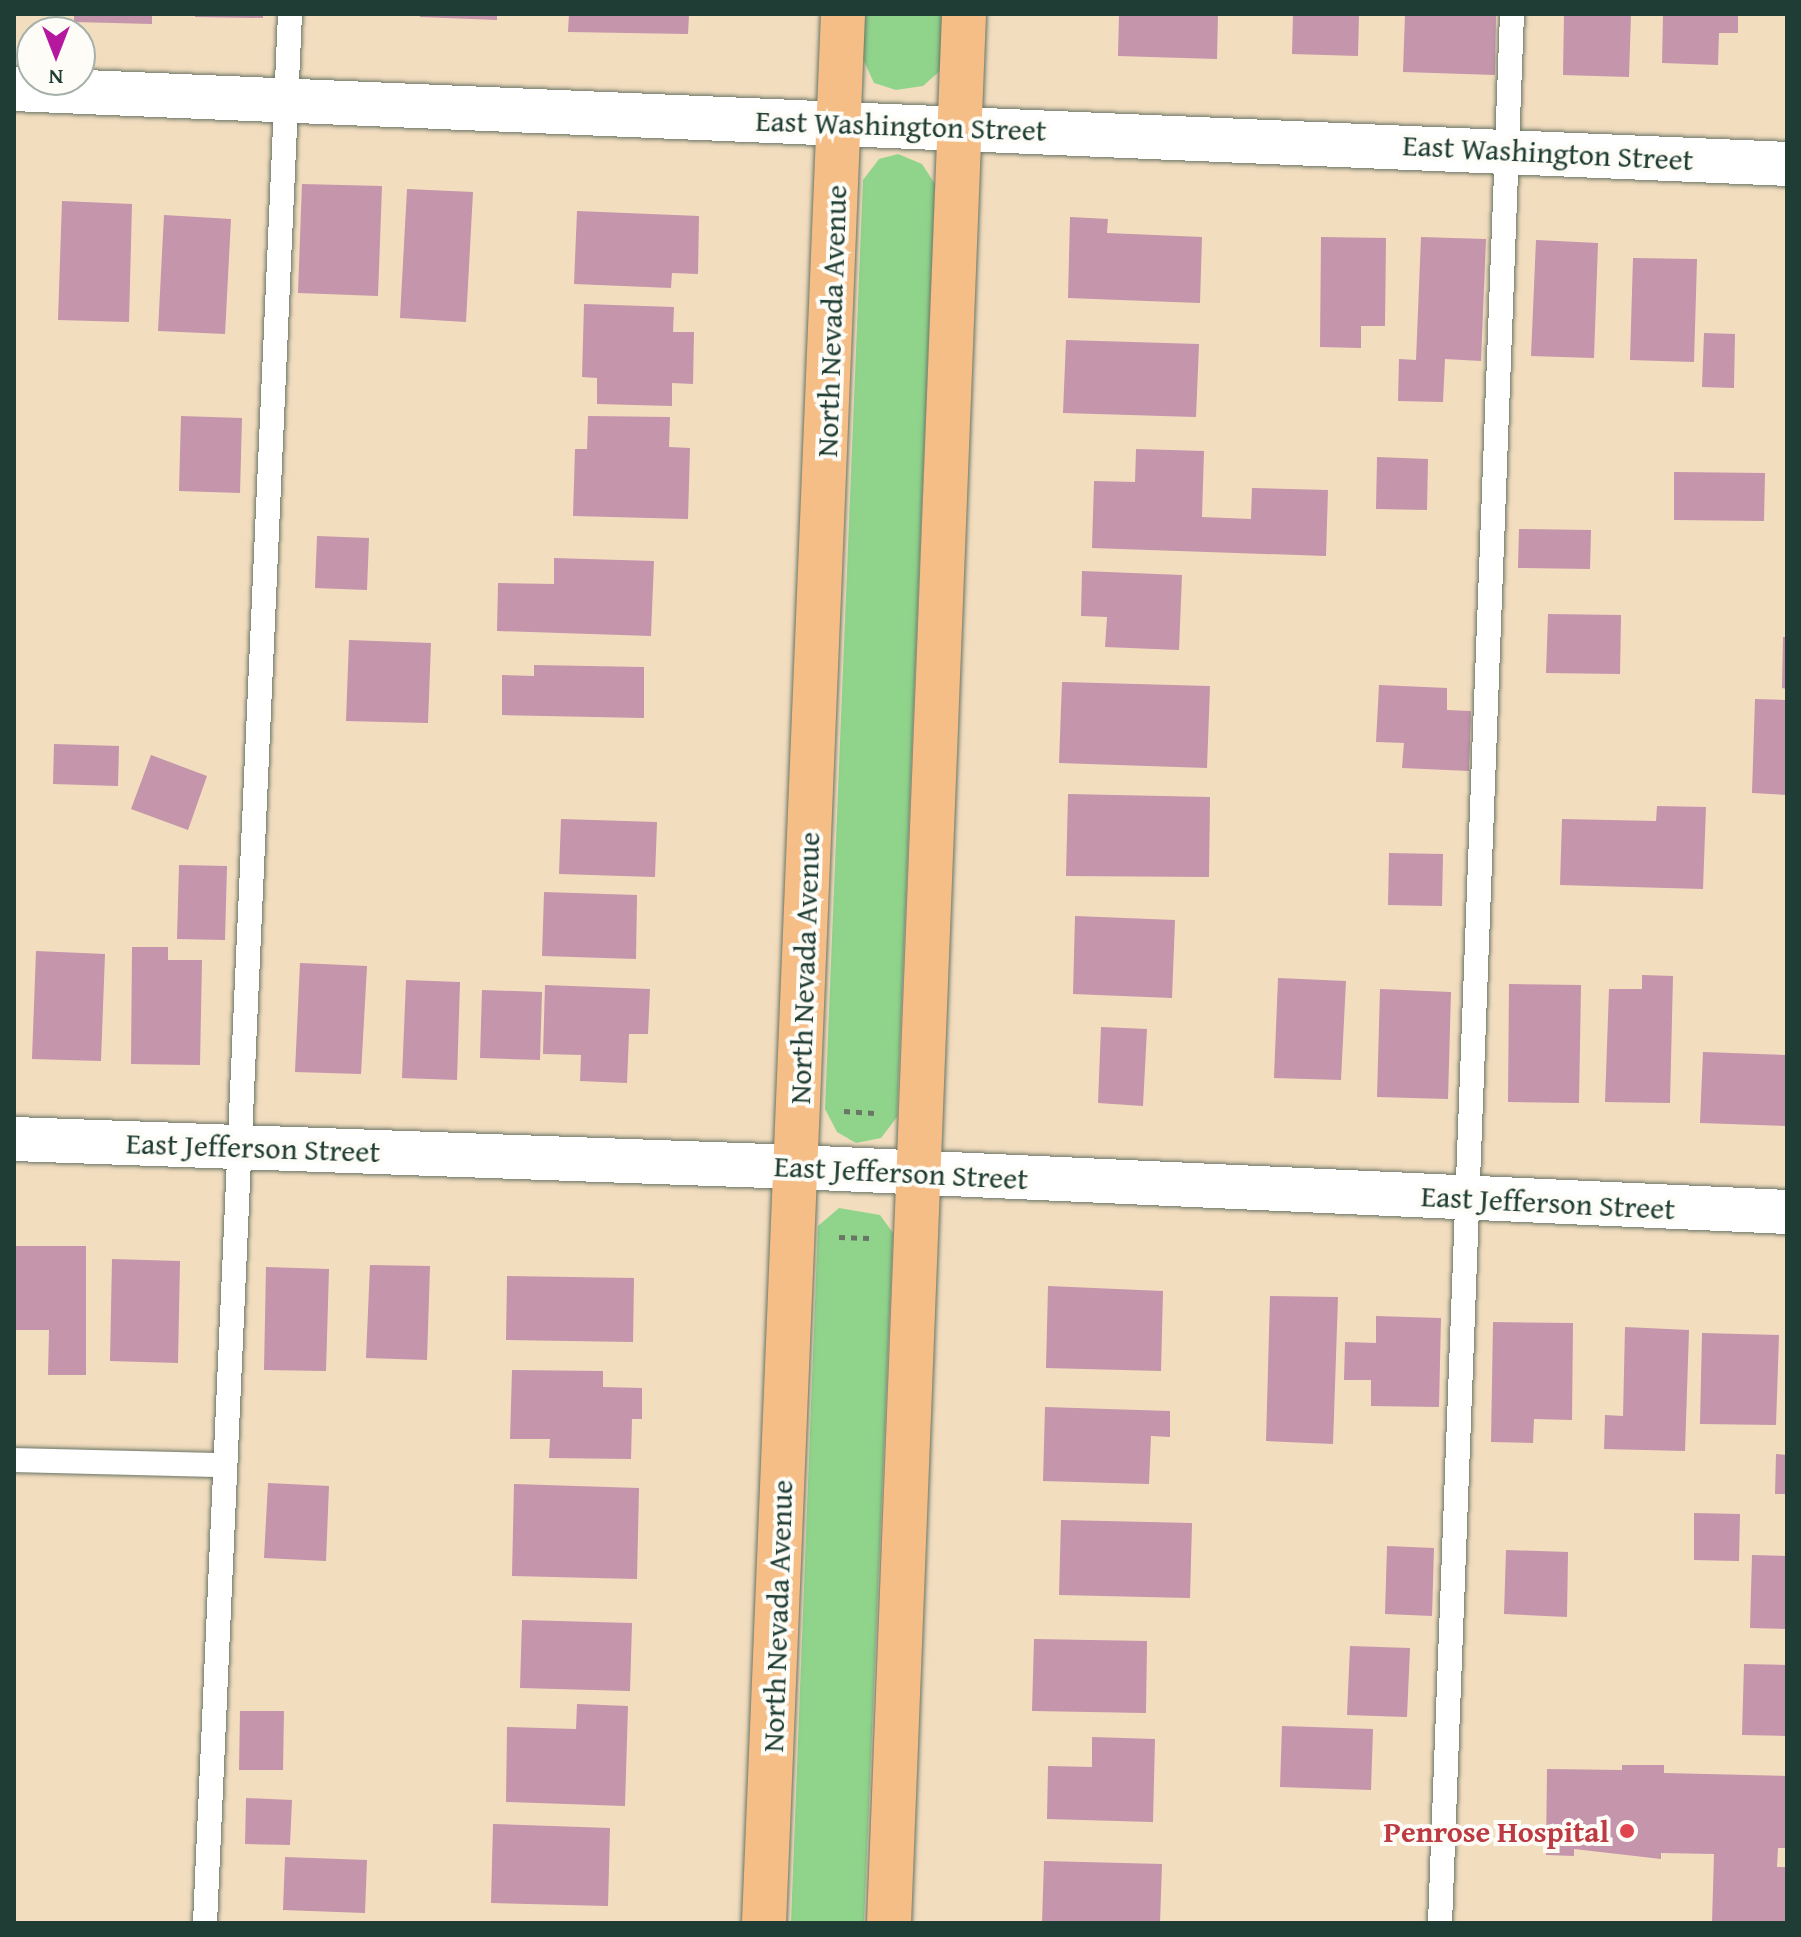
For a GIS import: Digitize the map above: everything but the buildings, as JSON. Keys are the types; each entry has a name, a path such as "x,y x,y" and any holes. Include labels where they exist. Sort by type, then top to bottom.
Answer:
{"main road":[{"name":"North Nevada Avenue","path":"764,1923 843,14"},
{"path":"889,1923 921,1172 964,14"}],"street":[{"name":"East Washington Street","path":"14,89 839,124 960,125 1787,164"},
{"name":"East Jefferson Street","path":"14,1139 921,1172 1787,1212"}],"lane":[{"path":"205,1923 290,14"},
{"path":"1440,1923 1512,14"},
{"path":"14,1460 225,1465"}],"path":[{"path":"841,1111 887,1113"},
{"path":"822,1236 881,1239"}],"green space":[{"path":"865,14 944,14 942,69 923,86 896,90 874,83 863,59"},
{"path":"898,154 922,164 935,184 897,1117 881,1138 856,1143 837,1132 825,1109 863,180 879,159"},
{"path":"839,1208 880,1215 893,1233 864,1923 791,1923 818,1226"}],"place":[{"name":"Penrose Hospital","path":"1627,1831"}]}
